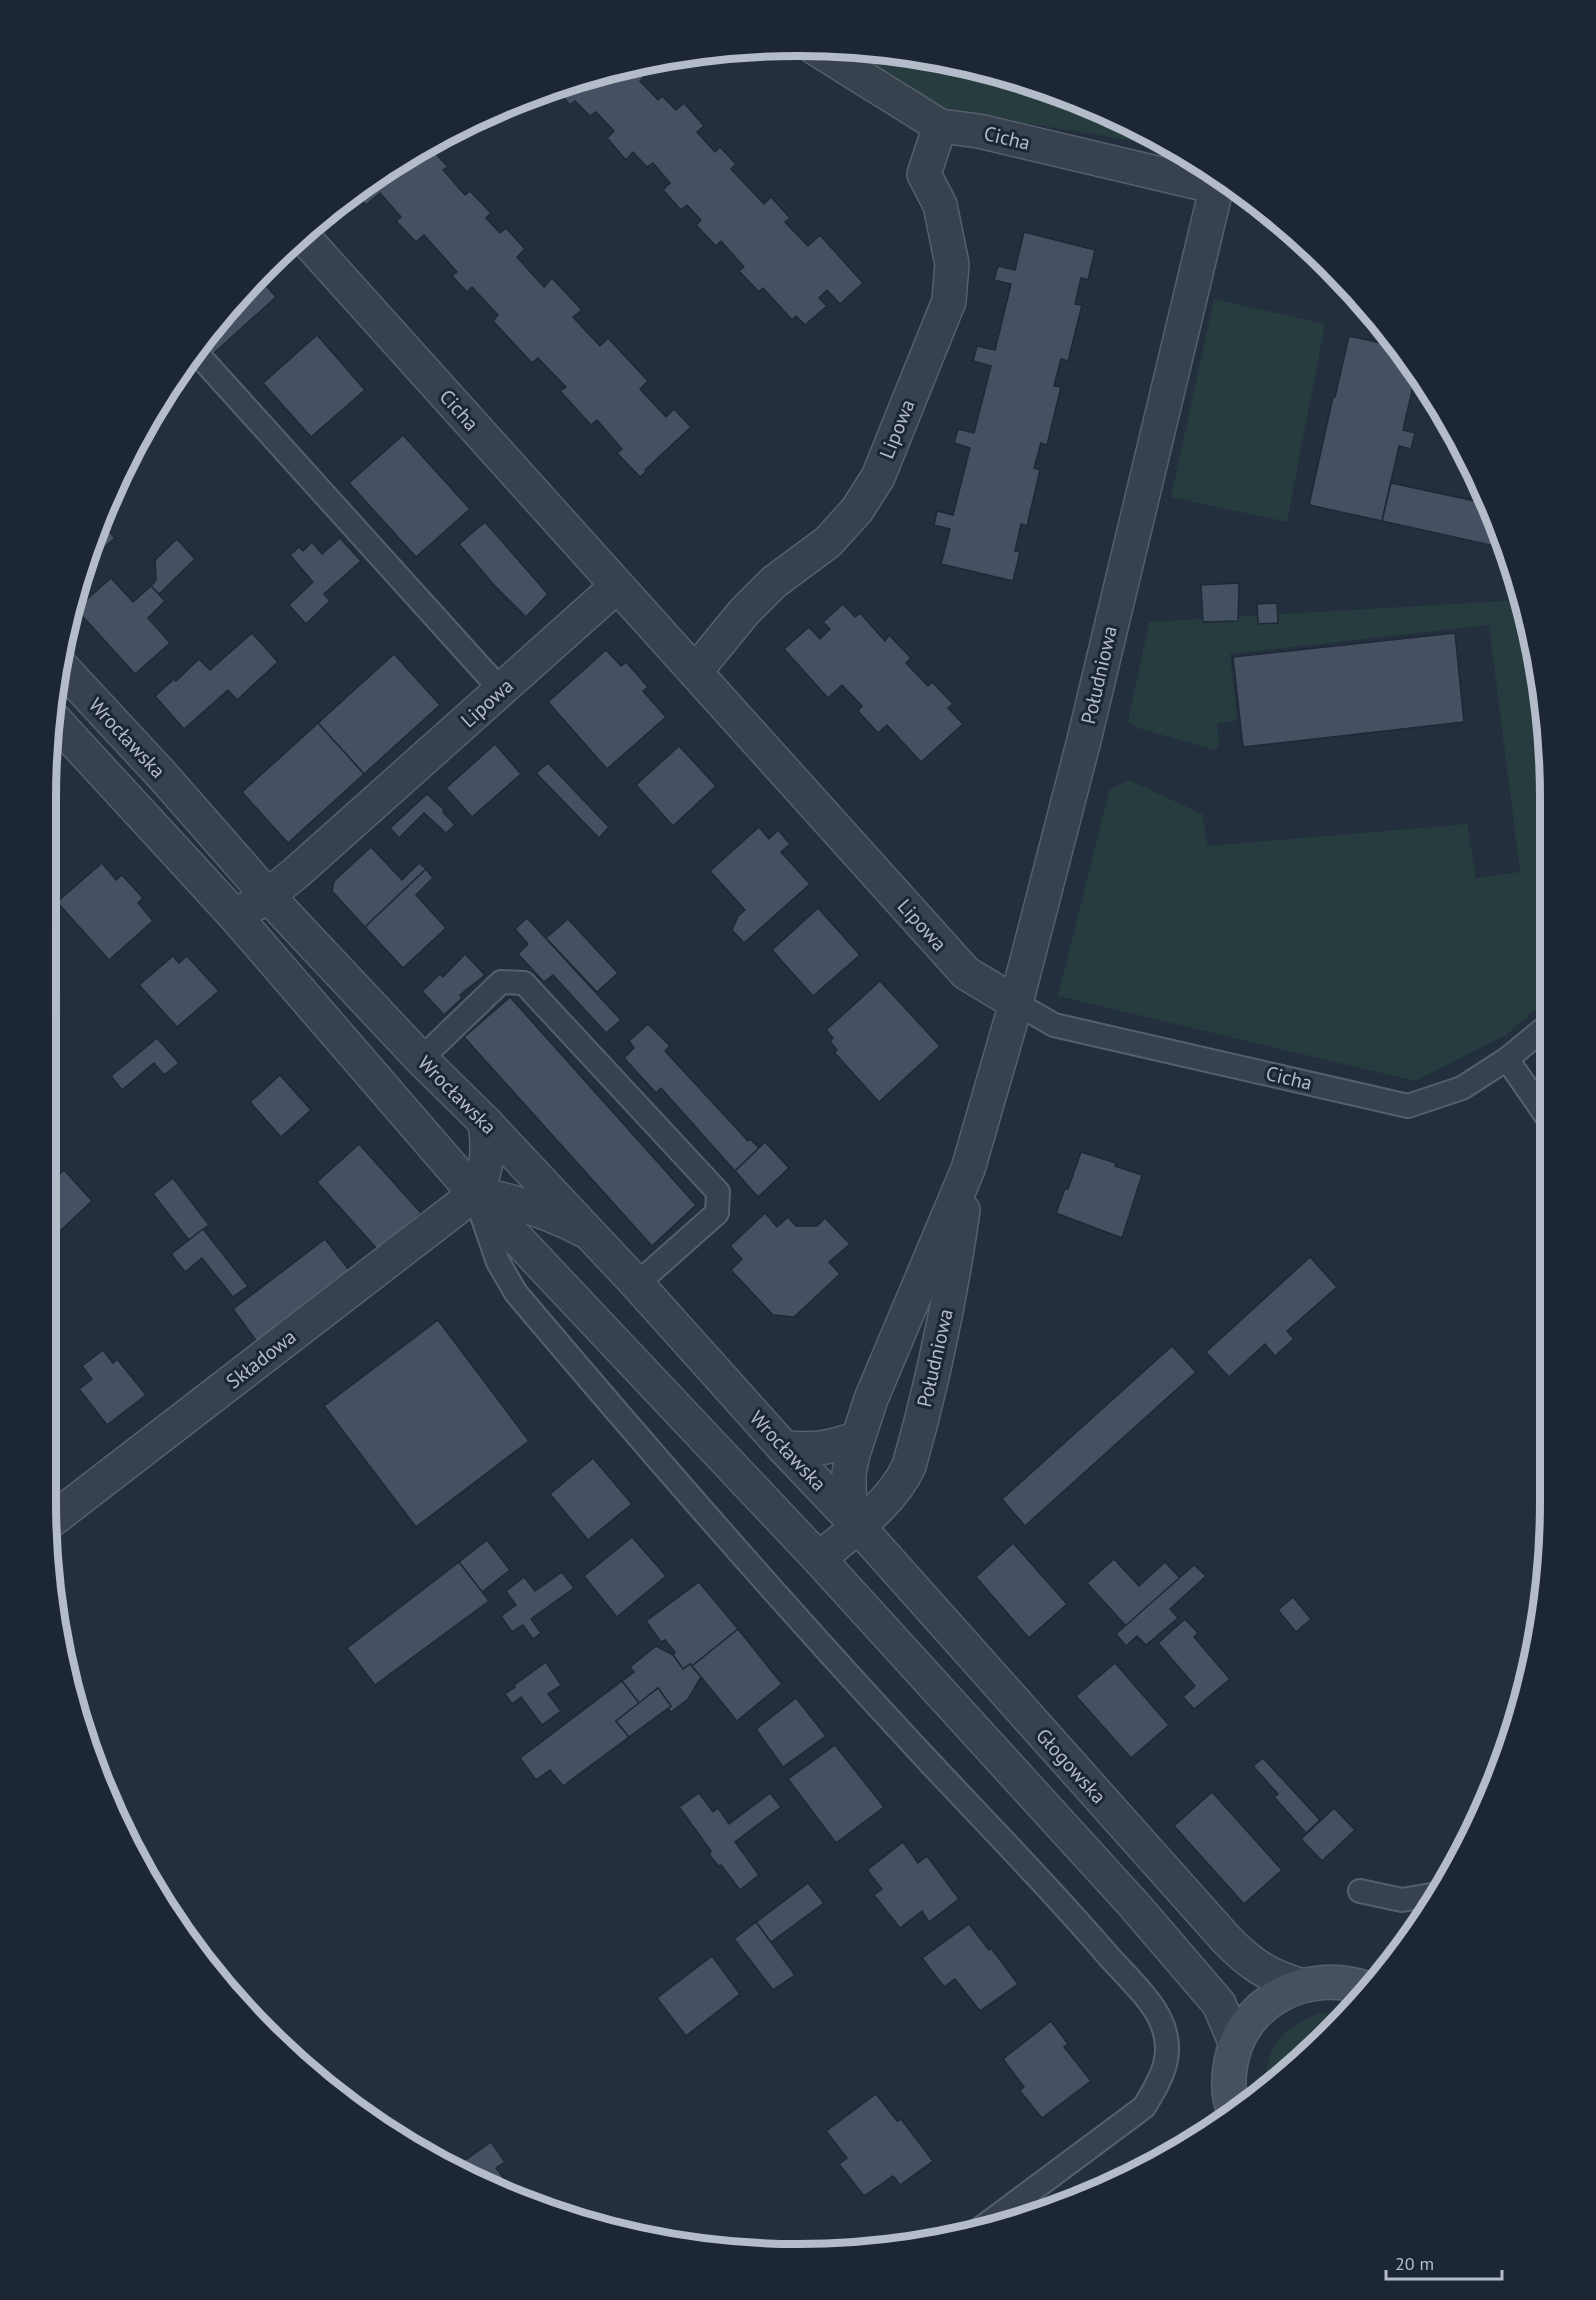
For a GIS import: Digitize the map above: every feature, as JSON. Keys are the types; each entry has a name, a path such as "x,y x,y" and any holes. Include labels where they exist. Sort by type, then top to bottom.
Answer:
{"main road":[{"path":"1227,2107 1228,2080 1235,2042 1254,2015 1275,1997 1300,1985 1326,1981 1352,1983 1361,1986"}],"street":[{"name":"Cicha","path":"829,57 940,126 979,131 1210,181"},
{"name":"Lipowa","path":"695,672 744,612 774,582 828,542 857,510 878,477 949,301 952,264 940,205 924,174 940,126"},
{"name":"Południowa","path":"857,1525 852,1509 849,1473 858,1438 896,1337 968,1169 1016,1003 1084,740 1216,185"},
{"name":"Cicha","path":"307,241 617,586"},
{"name":"Lipowa","path":"235,916 268,896 297,872 617,586 966,973 1016,1003"},
{"name":"Wrocławska","path":"67,672 162,775 268,896 637,1284 783,1447 857,1525"},
{"name":"Wrocławska","path":"59,725 235,916 475,1194 819,1559"},
{"path":"485,1122 488,1145 485,1174 475,1194 522,1204 558,1217 585,1231"},
{"name":"Południowa","path":"819,1559 891,1496 909,1466 951,1283 968,1169"},
{"name":"Składowa","path":"56,1517 475,1194"},
{"path":"783,1447 808,1450 828,1448 858,1438"},
{"name":"Głogowska","path":"857,1525 1226,1939 1246,1959 1264,1971 1300,1985"},
{"path":"819,1559 1191,1969 1219,2004 1235,2042"}],"lane":[{"path":"201,357 501,690"},
{"path":"421,1059 501,982 524,983 718,1192 717,1213 637,1284"},
{"name":"Cicha","path":"1016,1003 1054,1024 1408,1106 1462,1088 1508,1059 1540,1032"},
{"path":"1508,1059 1540,1107"},
{"path":"475,1194 498,1262 516,1293 675,1480 892,1722 1075,1917 1159,2018 1166,2041 1167,2060 1161,2079 1144,2107 996,2217"},
{"path":"1360,1891 1402,1900 1427,1896"}],"green space":[{"path":"810,56 895,62 990,81 1082,112 1147,143 903,103 832,80"},
{"path":"1214,299 1325,324 1287,522 1171,497"},
{"path":"1513,600 1526,653 1539,749 1540,1006 1506,1035 1415,1081 1058,996 1109,790 1129,780 1202,814 1208,846 1467,824 1476,878 1520,872 1489,625 1230,654 1237,720 1217,724 1219,744 1215,750 1138,728 1128,722 1149,622"},
{"path":"1321,2013 1335,2014 1267,2077 1269,2060 1279,2039 1296,2024"}],"building":[{"path":"644,72 646,75 640,81 658,100 662,96 676,110 684,103 704,126 697,132 715,152 720,147 736,164 731,169 764,204 771,197 790,218 785,222 808,246 820,235 863,283 840,304 827,290 819,298 827,306 805,325 796,316 792,320 763,288 759,292 739,271 744,267 721,241 716,246 696,225 701,220 687,205 681,210 663,190 670,183 653,163 647,167 633,152 626,160 607,138 614,131 596,112 590,116 575,101 570,105 561,95"},
{"path":"434,151 448,167 443,170 465,195 470,191 491,213 486,218 500,233 506,228 525,249 517,257 544,287 552,278 582,310 573,317 600,346 608,338 648,381 640,389 666,417 674,409 691,427 640,477 617,453 622,449 597,420 591,425 560,391 566,387 538,358 532,363 493,321 498,315 472,287 467,292 452,276 457,272 424,235 416,242 396,221 401,217 380,193 366,205 361,199"},
{"path":"1024,232 1095,250 1088,280 1081,278 1075,304 1082,305 1068,361 1061,359 1054,386 1061,387 1047,445 1041,443 1034,468 1040,470 1027,526 1021,524 1015,551 1020,552 1013,581 941,564 950,529 934,525 937,511 953,515 970,448 954,443 958,429 974,433 991,366 973,361 977,346 995,350 1011,284 994,280 998,266 1015,270"},
{"path":"264,283 276,297 213,354 208,348"},
{"path":"317,335 365,390 311,437 263,383"},
{"path":"1349,336 1385,344 1414,383 1403,430 1415,433 1411,449 1399,446 1382,521 1309,505 1333,397 1335,397"},
{"path":"403,435 470,509 416,557 349,483"},
{"path":"1391,483 1478,502 1496,546 1382,521"},
{"path":"485,522 548,594 526,617 495,586 459,544"},
{"path":"107,528 115,538 101,550 99,548"},
{"path":"340,538 361,561 324,594 330,601 306,624 289,605 313,582 290,555 299,547 303,551 312,542 322,554"},
{"path":"177,539 195,559 159,594 151,586 156,580 155,560"},
{"path":"111,578 133,602 151,586 165,601 148,618 170,643 135,674 79,613 82,604"},
{"path":"1239,583 1238,621 1203,622 1201,585"},
{"path":"1277,603 1278,623 1258,624 1257,604"},
{"path":"843,604 855,617 860,613 885,641 889,635 911,658 906,663 928,686 932,682 953,704 948,708 963,724 921,762 887,725 878,733 858,711 862,706 842,685 828,698 784,649 809,627 820,639 830,629 823,622"},
{"path":"252,633 278,662 237,700 228,690 184,729 155,696 174,679 176,681 199,659 210,670"},
{"path":"1455,633 1464,722 1243,747 1233,657"},
{"path":"606,650 621,666 626,662 648,687 643,691 666,717 607,769 548,702"},
{"path":"394,654 440,705 364,774 318,723"},
{"path":"318,723 364,774 288,843 242,792"},
{"path":"495,744 521,774 472,817 446,788"},
{"path":"679,746 716,786 673,826 636,785"},
{"path":"548,763 609,827 599,838 536,773"},
{"path":"427,794 444,810 443,812 455,825 446,833 424,813 399,838 390,828"},
{"path":"759,827 769,839 778,830 790,844 781,852 810,884 744,943 732,930 738,916 745,910 710,871"},
{"path":"371,847 402,880 419,863 426,869 365,927 332,891 334,881"},
{"path":"102,863 116,880 122,875 143,898 138,903 153,921 109,960 57,902"},
{"path":"426,869 433,878 416,895 446,928 403,968 365,927"},
{"path":"818,908 860,955 813,996 772,950"},
{"path":"527,918 621,1020 606,1033 553,975 544,982 518,954 528,944 515,929"},
{"path":"568,919 618,973 597,992 546,938"},
{"path":"465,954 485,975 460,995 462,998 444,1015 422,991 440,974 443,977"},
{"path":"173,956 179,963 187,956 219,991 177,1027 139,985"},
{"path":"880,981 940,1046 879,1102 834,1052 837,1050 830,1041 833,1038 826,1030"},
{"path":"510,997 696,1205 652,1246 464,1037"},
{"path":"648,1024 670,1046 665,1051 748,1141 750,1139 759,1148 735,1171 661,1088 656,1093 624,1058 634,1048 629,1041"},
{"path":"157,1038 179,1063 164,1075 154,1063 122,1090 111,1076"},
{"path":"280,1075 311,1110 281,1137 250,1102"},
{"path":"765,1142 789,1168 758,1197 735,1171"},
{"path":"359,1144 421,1213 379,1251 317,1182"},
{"path":"1081,1152 1116,1163 1115,1166 1142,1175 1122,1238 1056,1213 1065,1189 1068,1189"},
{"path":"64,1170 92,1201 56,1235 56,1177"},
{"path":"173,1178 209,1225 189,1240 153,1194"},
{"path":"765,1213 777,1227 788,1217 796,1226 817,1226 825,1218 850,1244 829,1262 840,1274 794,1317 773,1315 731,1270 742,1259 730,1246"},
{"path":"203,1229 248,1286 233,1297 202,1258 185,1272 171,1254"},
{"path":"325,1239 353,1275 260,1346 233,1309"},
{"path":"1310,1257 1337,1287 1287,1331 1294,1339 1275,1356 1265,1344 1229,1377 1206,1352"},
{"path":"438,1320 529,1441 416,1527 324,1406"},
{"path":"1172,1346 1196,1372 1025,1526 1002,1499"},
{"path":"103,1350 113,1363 117,1359 146,1395 107,1425 79,1389 92,1379 82,1366"},
{"path":"593,1458 632,1504 588,1540 550,1494"},
{"path":"632,1537 666,1576 617,1617 584,1576"},
{"path":"487,1540 510,1570 482,1592 459,1562"},
{"path":"1013,1543 1067,1604 1029,1638 976,1577"},
{"path":"1114,1559 1139,1586 1165,1562 1180,1578 1126,1626 1087,1583"},
{"path":"459,1562 489,1601 375,1685 347,1648"},
{"path":"1194,1565 1206,1576 1170,1609 1178,1618 1146,1645 1137,1636 1126,1646 1116,1634"},
{"path":"562,1572 574,1588 531,1619 541,1633 533,1639 523,1625 512,1632 501,1616 516,1605 506,1591 524,1577 535,1591"},
{"path":"699,1582 738,1629 692,1666 690,1664 683,1669 673,1655 675,1652 665,1640 661,1642 646,1621"},
{"path":"1293,1597 1311,1619 1296,1632 1278,1610"},
{"path":"1185,1619 1198,1633 1194,1637 1230,1679 1194,1709 1183,1697 1195,1686 1158,1643"},
{"path":"738,1629 782,1684 737,1721 692,1666"},
{"path":"656,1646 673,1655 683,1669 690,1664 701,1677 688,1699 671,1712 668,1708 671,1706 658,1688 639,1703 622,1681 634,1672 630,1667"},
{"path":"546,1662 561,1685 548,1694 561,1711 542,1725 521,1697 512,1704 505,1694"},
{"path":"1115,1663 1169,1725 1131,1758 1076,1696"},
{"path":"622,1681 639,1703 616,1721 629,1737 563,1786 550,1770 536,1780 520,1758"},
{"path":"658,1688 671,1706 629,1737 616,1721"},
{"path":"796,1698 826,1736 783,1767 756,1729"},
{"path":"835,1745 884,1807 836,1843 788,1779"},
{"path":"1263,1758 1320,1820 1306,1833 1274,1797 1278,1794 1253,1766"},
{"path":"1212,1792 1282,1870 1244,1904 1174,1826"},
{"path":"699,1793 713,1812 718,1808 729,1824 770,1793 781,1807 735,1842 759,1875 740,1890 721,1865 718,1866 709,1854 711,1851 679,1807"},
{"path":"1334,1808 1355,1830 1322,1861 1301,1839"},
{"path":"903,1842 918,1863 927,1856 959,1899 929,1922 922,1911 900,1928 874,1895 882,1889 867,1870"},
{"path":"808,1883 824,1903 771,1942 756,1922"},
{"path":"756,1922 795,1975 773,1990 734,1939"},
{"path":"969,1924 989,1950 991,1948 1018,1984 980,2011 955,1979 944,1987 922,1958"},
{"path":"712,1956 740,1994 686,2036 657,1998"},
{"path":"1051,2021 1068,2044 1064,2047 1091,2081 1042,2118 1020,2091 1024,2087 1003,2059"},
{"path":"876,2094 897,2121 901,2119 933,2161 900,2185 893,2176 864,2196 839,2164 847,2158 826,2131"},
{"path":"491,2142 505,2162 496,2168 510,2186 470,2168 461,2163"}]}
